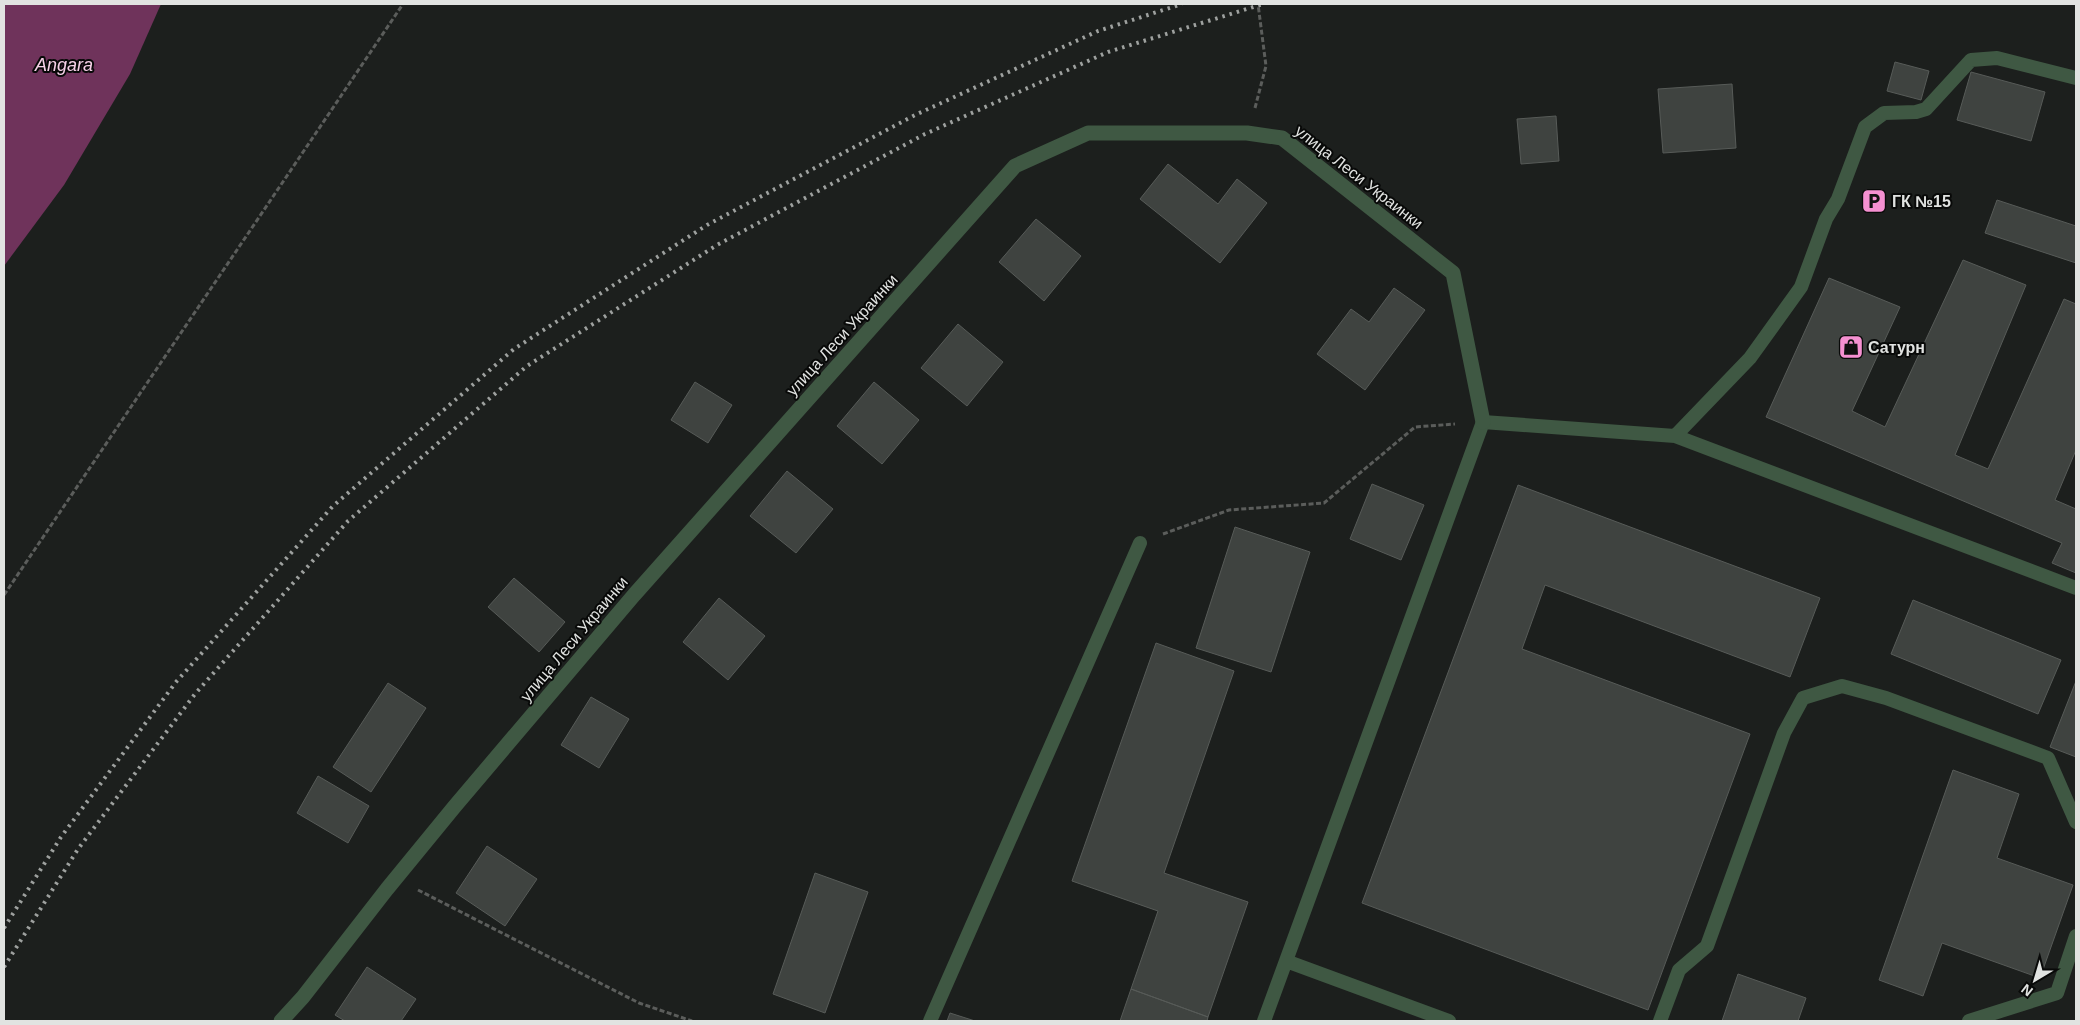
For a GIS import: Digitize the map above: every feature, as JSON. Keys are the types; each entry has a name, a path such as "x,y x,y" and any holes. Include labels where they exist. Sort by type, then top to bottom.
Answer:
{"street":[{"name":"улица Леси Украинки","path":"281,1021 303,997 396,878 634,594 1015,166 1088,132 1247,133 1282,138 1453,273 1483,422"}],"lane":[{"path":"1676,436 1750,358 1801,287 1826,219 1838,199 1865,127 1884,114 1916,112 1926,109 1971,60 1997,58 2076,78"},
{"path":"1264,1021 1483,422 1676,436 2076,588"},
{"path":"930,1021 1140,543"},
{"path":"1660,1021 1679,970 1707,946 1784,733 1803,698 1842,686 1886,698 2048,758 2076,822"},
{"path":"1969,1021 2057,993 2076,936"},
{"path":"1286,961 1448,1021"}],"path":[{"path":"4,595 403,4"},
{"path":"1247,133 1266,66 1258,4"},
{"path":"1140,543 1229,510 1324,503 1415,427 1483,422"},
{"path":"396,878 639,1004 692,1021"}],"water":[{"name":"Angara","path":"4,4 161,4 130,74 64,185 4,266"}],"building":[{"path":"1895,62 1929,71 1921,100 1887,91"},
{"path":"1971,72 2045,92 2031,141 1957,120"},
{"path":"1732,84 1736,148 1663,153 1658,89"},
{"path":"1556,116 1559,161 1521,164 1517,119"},
{"path":"1168,164 1218,204 1237,179 1267,203 1220,263 1140,199"},
{"path":"1997,200 2076,226 2076,263 1985,233"},
{"path":"1036,219 1081,256 1044,301 999,262"},
{"path":"1963,260 2026,285 1955,455 1988,469 2064,299 2076,304 2076,450 2055,500 2076,509 2076,573 2052,563 2062,543 1766,417 1829,278 1900,307 1852,411 1885,427"},
{"path":"1394,288 1425,310 1365,390 1317,354 1351,309 1369,322"},
{"path":"958,324 1003,362 967,406 921,368"},
{"path":"695,382 732,405 708,443 671,420"},
{"path":"874,382 919,420 882,464 837,426"},
{"path":"787,471 833,509 796,553 750,516"},
{"path":"1372,484 1424,505 1401,560 1350,539"},
{"path":"1518,485 1820,598 1790,677 1545,585 1522,649 1750,734 1648,1010 1362,903"},
{"path":"1235,527 1310,552 1271,672 1196,648"},
{"path":"514,578 565,622 539,652 488,607"},
{"path":"719,598 765,636 728,680 683,642"},
{"path":"1913,600 2061,660 2038,714 1891,654"},
{"path":"1156,643 1234,671 1164,873 1248,902 1208,1017 1131,989 1158,911 1072,881"},
{"path":"2076,681 2076,757 2050,747"},
{"path":"388,683 426,708 371,792 333,767"},
{"path":"591,697 629,719 599,768 561,745"},
{"path":"1953,770 2019,794 1997,858 2073,885 2040,978 1942,943 1923,996 1879,980"},
{"path":"318,776 369,806 348,843 297,813"},
{"path":"487,846 537,879 505,926 456,893"},
{"path":"815,873 868,892 825,1013 773,994"},
{"path":"367,967 416,999 401,1021 345,1021 335,1015"},
{"path":"1738,974 1806,998 1798,1021 1722,1021"},
{"path":"1131,989 1208,1017 1207,1021 1120,1021"},
{"path":"950,1013 975,1021 947,1021"}],"railway":[{"path":"4,928 61,837 176,682 333,506 514,349 707,225 915,115 1098,31 1182,4"},
{"path":"4,967 78,849 195,694 348,521 527,366 717,245 925,134 1108,52 1263,4"}],"place":[{"name":"ГК №15","path":"1874,201"},
{"name":"Сатурн","path":"1851,347"}]}
